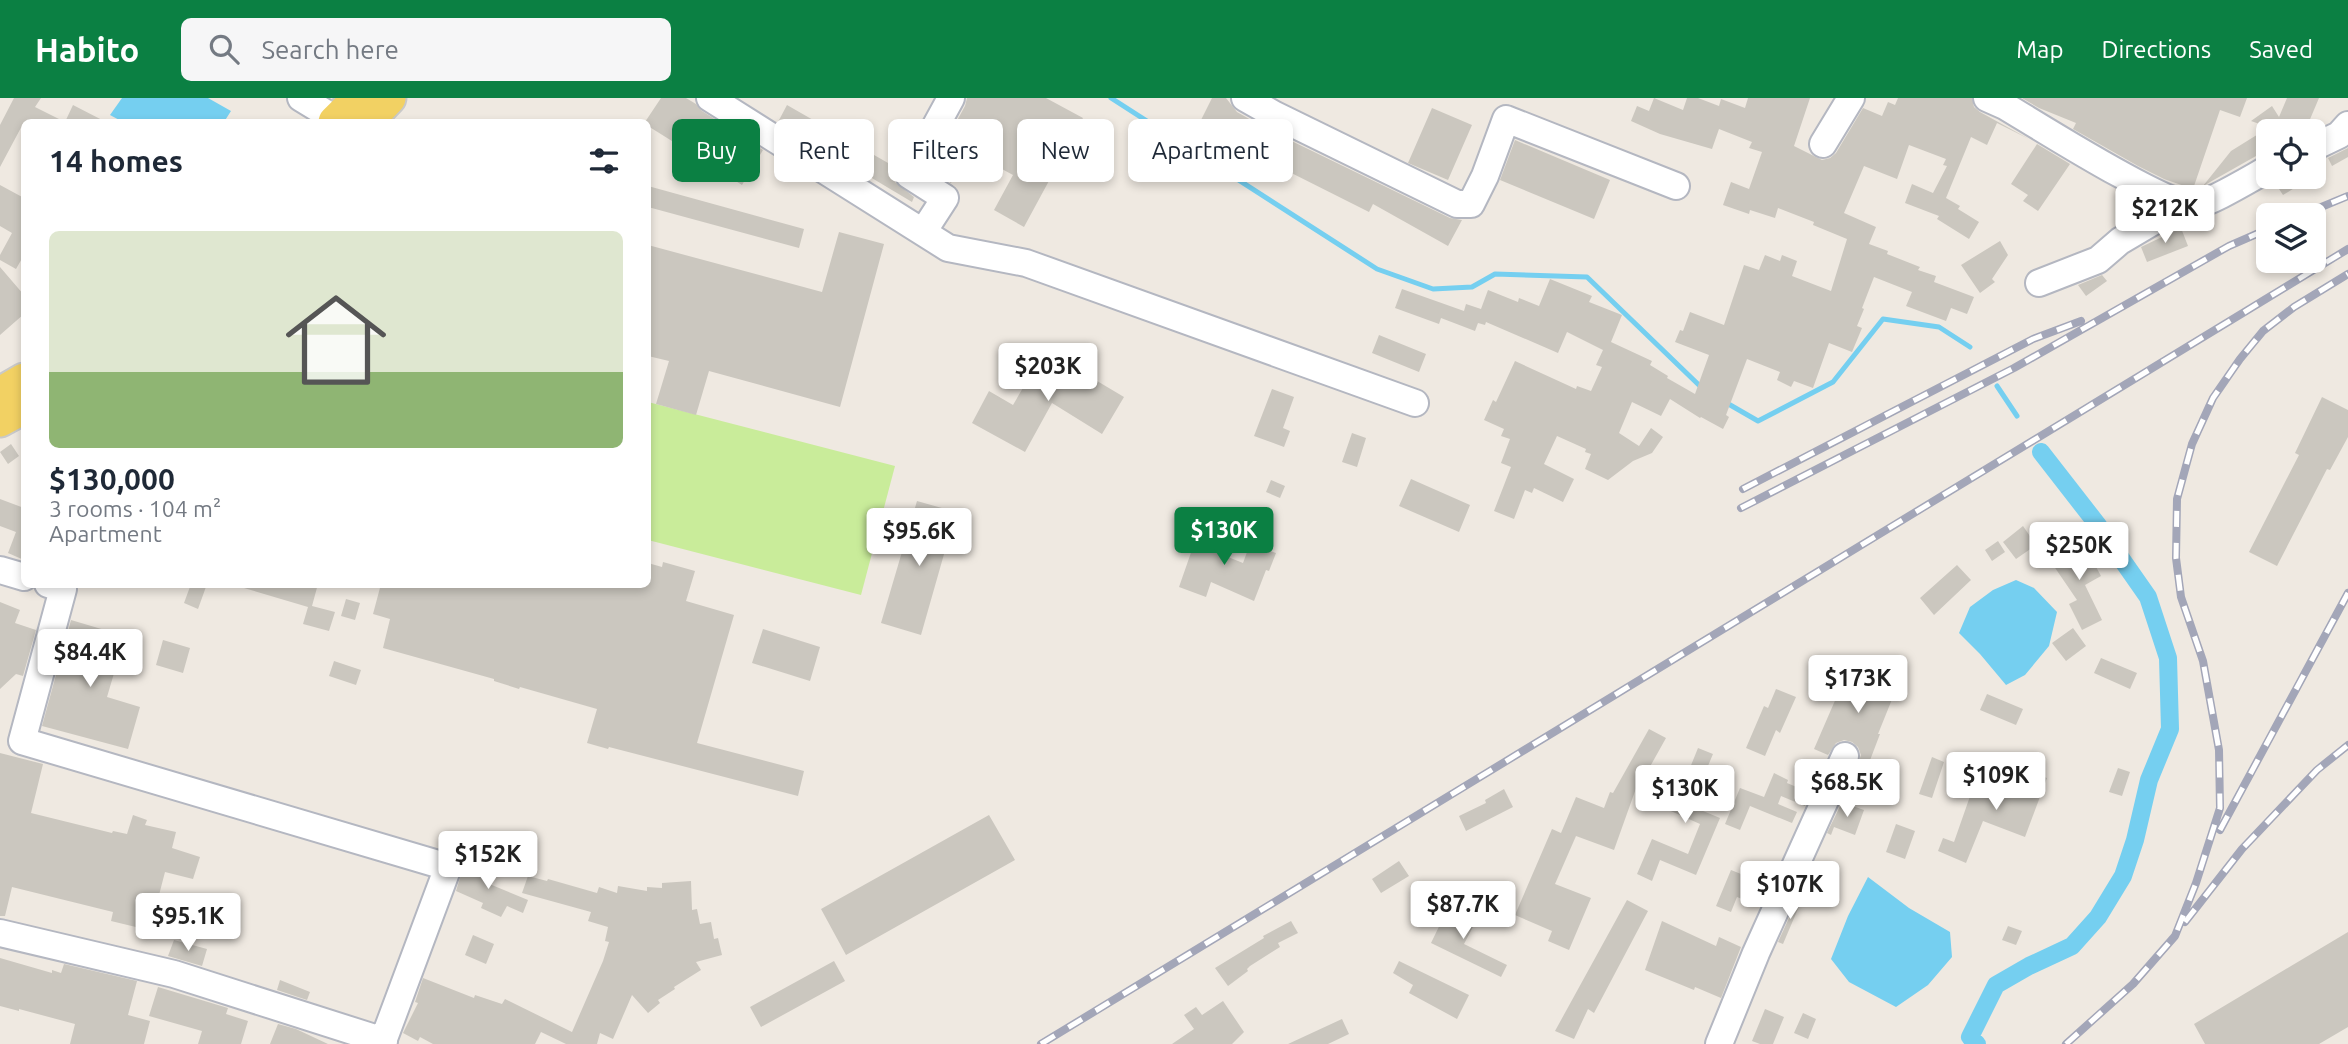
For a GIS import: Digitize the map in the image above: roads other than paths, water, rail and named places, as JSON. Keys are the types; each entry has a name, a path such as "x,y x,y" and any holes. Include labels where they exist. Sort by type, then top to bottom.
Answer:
{"main road":[{"path":"349,116 389,98"},
{"path":"0,394 21,382"},
{"path":"0,419 21,408"}],"street":[{"path":"301,98 349,116"},
{"path":"710,98 948,248 1026,263 1415,403"},
{"path":"923,232 945,198 909,174 951,98"},
{"path":"1245,98 1457,204 1471,204 1485,176 1506,119 1676,186"},
{"path":"1823,144 1851,98"},
{"path":"2000,101 2113,170 2182,205 2198,205 2256,175"},
{"path":"2326,141 2339,135 2348,125"},
{"path":"2039,283 2098,260 2120,241 2182,205"},
{"path":"0,570 21,577"},
{"path":"0,933 174,974 383,1042 448,867 22,741 63,589 60,588"},
{"path":"1719,1044 1756,953 1845,756"}],"water":[{"path":"122,98 208,98 231,111 226,119 117,119 110,115"},
{"path":"2016,580 2034,588 2057,612 2049,646 2025,675 2006,685 1959,633 1970,607 1993,590"},
{"path":"1868,877 1909,908 1950,932 1952,957 1928,985 1896,1007 1849,982 1831,959 1848,916"}],"waterway":[{"path":"1111,98 1377,269 1433,289 1472,287 1495,274 1587,277 1702,388"},
{"path":"1725,402 1758,421 1833,382 1883,319 1939,327 1970,347"},
{"path":"1997,386 2017,416"},
{"path":"1977,1044 1970,1037 1996,985 2072,946 2098,917 2123,876 2135,840 2149,780 2170,729 2168,658 2148,597 2097,524 2041,452"}],"railway":[{"path":"2326,205 2348,196"},
{"path":"1741,508 2014,368 2229,246 2256,234"},
{"path":"1041,1044 2348,249"},
{"path":"2066,1044 2133,984 2175,936 2196,883 2220,808 2219,750 2203,661 2181,597 2176,558 2177,499 2192,444 2213,398 2263,331 2294,307 2348,274"},
{"path":"1743,489 2033,339 2081,321"},
{"path":"2220,830 2348,593"},
{"path":"2185,922 2242,849 2317,770 2348,745"}]}
